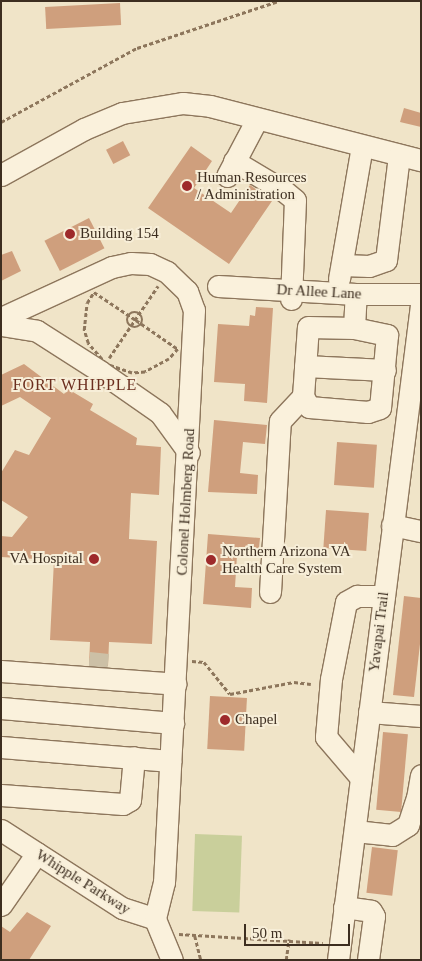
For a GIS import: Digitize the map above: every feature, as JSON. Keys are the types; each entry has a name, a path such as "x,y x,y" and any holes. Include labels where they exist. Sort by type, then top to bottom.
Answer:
{"lane":[{"path":"1,175 84,129 122,113 183,103 210,106 399,156 421,160"},
{"path":"257,119 231,169 295,200 291,295"},
{"path":"354,328 342,265 362,146"},
{"path":"342,265 370,266 386,260 399,156"},
{"name":"Colonel Holmberg Road","path":"1,318 112,267 131,263 150,264 178,280 194,310 195,330 189,454 164,882 155,919"},
{"name":"Dr Allee Lane","path":"218,286 291,295 421,294"},
{"name":"Yavapai Trail","path":"334,952 344,907 355,830 392,525 412,437 421,305"},
{"path":"1,325 37,331 101,372 160,413 189,454"},
{"path":"308,327 354,328 386,333 386,370 380,408 368,412 309,407 303,396 308,327"},
{"path":"304,366 386,370"},
{"path":"270,592 280,421 303,396"},
{"path":"392,525 421,531"},
{"path":"361,778 326,737 331,679 346,602 357,596 384,596"},
{"path":"63,675 80,662 99,663 118,666 130,680"},
{"path":"1,671 176,684"},
{"path":"1,708 173,723"},
{"path":"368,712 421,716"},
{"path":"1,747 170,761"},
{"path":"1,795 123,804 130,800 134,757"},
{"path":"355,830 392,835 408,825 417,798 421,775"},
{"name":"Whipple Parkway","path":"1,830 122,908 155,919"},
{"path":"1,905 37,854"},
{"path":"344,907 371,911 374,916 368,960"},
{"path":"155,919 172,960"}],"path":[{"path":"1,122 137,48 278,1"},
{"path":"106,364 163,279"},
{"path":"94,292 129,315 136,320 178,349 158,367 138,372 118,370 106,364 88,343 84,330 87,303 94,292"},
{"path":"129,315 140,313"},
{"path":"140,313 142,324"},
{"path":"129,315 127,320 130,327"},
{"path":"130,327 138,328 142,324"},
{"path":"188,661 204,662 230,694 294,682 311,684"},
{"path":"175,935 289,939 334,952"},
{"path":"195,936 201,960"},
{"path":"286,960 289,939"}],"green space":[{"path":"195,834 242,836 239,913 192,911"}],"building":[{"path":"120,3 121,25 46,29 45,7"},
{"path":"404,108 421,113 421,127 400,122"},
{"path":"123,141 130,155 113,164 106,150"},
{"path":"191,146 212,161 194,188 231,213 250,185 272,201 229,264 148,208"},
{"path":"89,218 104,248 60,271 44,241"},
{"path":"12,251 21,271 1,281 1,255"},
{"path":"256,307 273,308 267,403 244,401 245,384 214,382 218,324 249,326 250,315 255,316"},
{"path":"24,364 64,394 68,389 93,404 90,410 137,438 136,445 161,447 159,495 131,493 129,539 157,541 152,644 109,642 108,666 89,665 90,642 50,640 54,560 1,557 1,536 12,537 28,517 1,500 1,473 15,450 29,455 51,418 20,397 1,406 1,375"},
{"path":"214,420 267,425 265,444 243,442 240,473 258,475 257,494 208,492"},
{"path":"337,442 377,445 374,488 334,485"},
{"path":"326,510 369,513 366,551 323,548"},
{"path":"208,534 260,538 258,557 237,555 235,587 252,588 251,608 203,604"},
{"path":"404,596 421,598 421,635 414,697 393,695"},
{"path":"210,696 247,698 244,751 207,749"},
{"path":"383,732 408,734 401,812 376,810"},
{"path":"372,847 398,850 392,896 366,893"},
{"path":"27,912 51,926 29,960 1,960 1,926 10,932"}],"tunnel":[{"path":"89,662 108,664"}],"place":[{"name":"Human Resources / Administration","path":"187,186"},
{"name":"Building 154","path":"70,234"},
{"name":"VA Hospital","path":"94,559"},
{"name":"Northern Arizona VA Health Care System","path":"211,560"},
{"name":"Chapel","path":"225,720"}],"district":[{"name":"FORT WHIPPLE","path":"75,385"}]}
